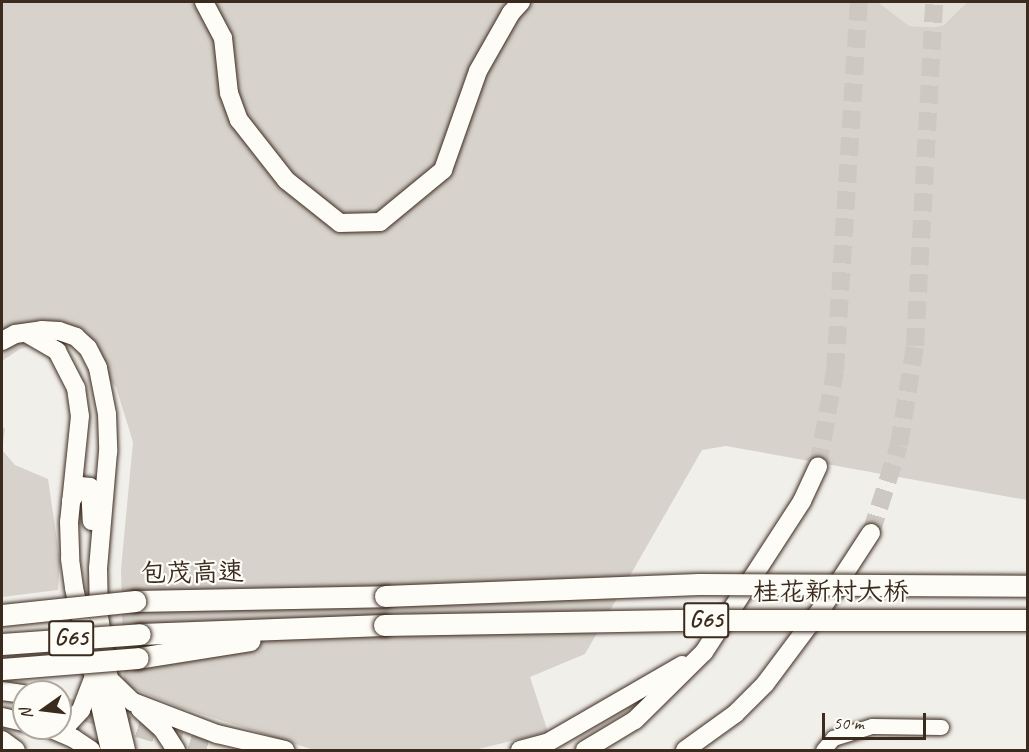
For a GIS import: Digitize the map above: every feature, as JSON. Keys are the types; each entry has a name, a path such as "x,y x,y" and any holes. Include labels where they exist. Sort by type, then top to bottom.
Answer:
{"highway":[{"name":"桂花新村大桥","path":"385,596 699,584 1028,586"},
{"name":"包茂高速","path":"2,615 135,601 385,596"},
{"name":"桂花新村大桥","path":"313,628 769,620 1028,620"},
{"name":"G65","path":"2,644 140,634 313,628"},
{"path":"2,669 138,658 313,628"}],"main road":[{"path":"204,2 223,38 229,93 239,120 286,180 340,223 380,222 443,171 478,72 511,14 521,2"},
{"path":"2,342 15,334 42,330 59,331 76,337 88,348 98,368 107,414 108,452 98,591"},
{"path":"26,333 57,351 76,388 80,416 69,522 74,588 126,750"},
{"path":"585,750 635,720 704,652 802,501 818,466"},
{"path":"71,502 80,486 90,487 98,591 101,678 111,750"},
{"path":"685,750 735,714 765,684 825,605 871,533"},
{"path":"520,750 547,742 704,652"},
{"path":"101,678 133,702 163,730 176,750"},
{"path":"72,720 81,710 101,678"},
{"path":"133,702 217,734 285,750"},
{"path":"72,738 91,750"},
{"path":"2,740 16,750"}],"street":[{"path":"823,750 833,738 872,726 941,727"}],"shaded area":[{"path":"2,2 878,2 909,26 934,27 944,25 967,2 1027,2 1027,500 726,446 702,450 585,654 530,677 548,732 475,750 314,750 179,707 124,685 121,569 133,442 116,387 78,345 68,343 31,346 20,349 2,361"},
{"path":"878,2 967,2 944,25 934,27 909,26"},
{"path":"2,427 5,429 2,450"},
{"path":"2,450 15,465 48,479 60,561 58,590 2,597"}],"tunnel":[{"path":"818,466 835,371 859,2"},
{"path":"871,533 899,445 915,346 934,2"},
{"path":"72,709 211,750"}]}
